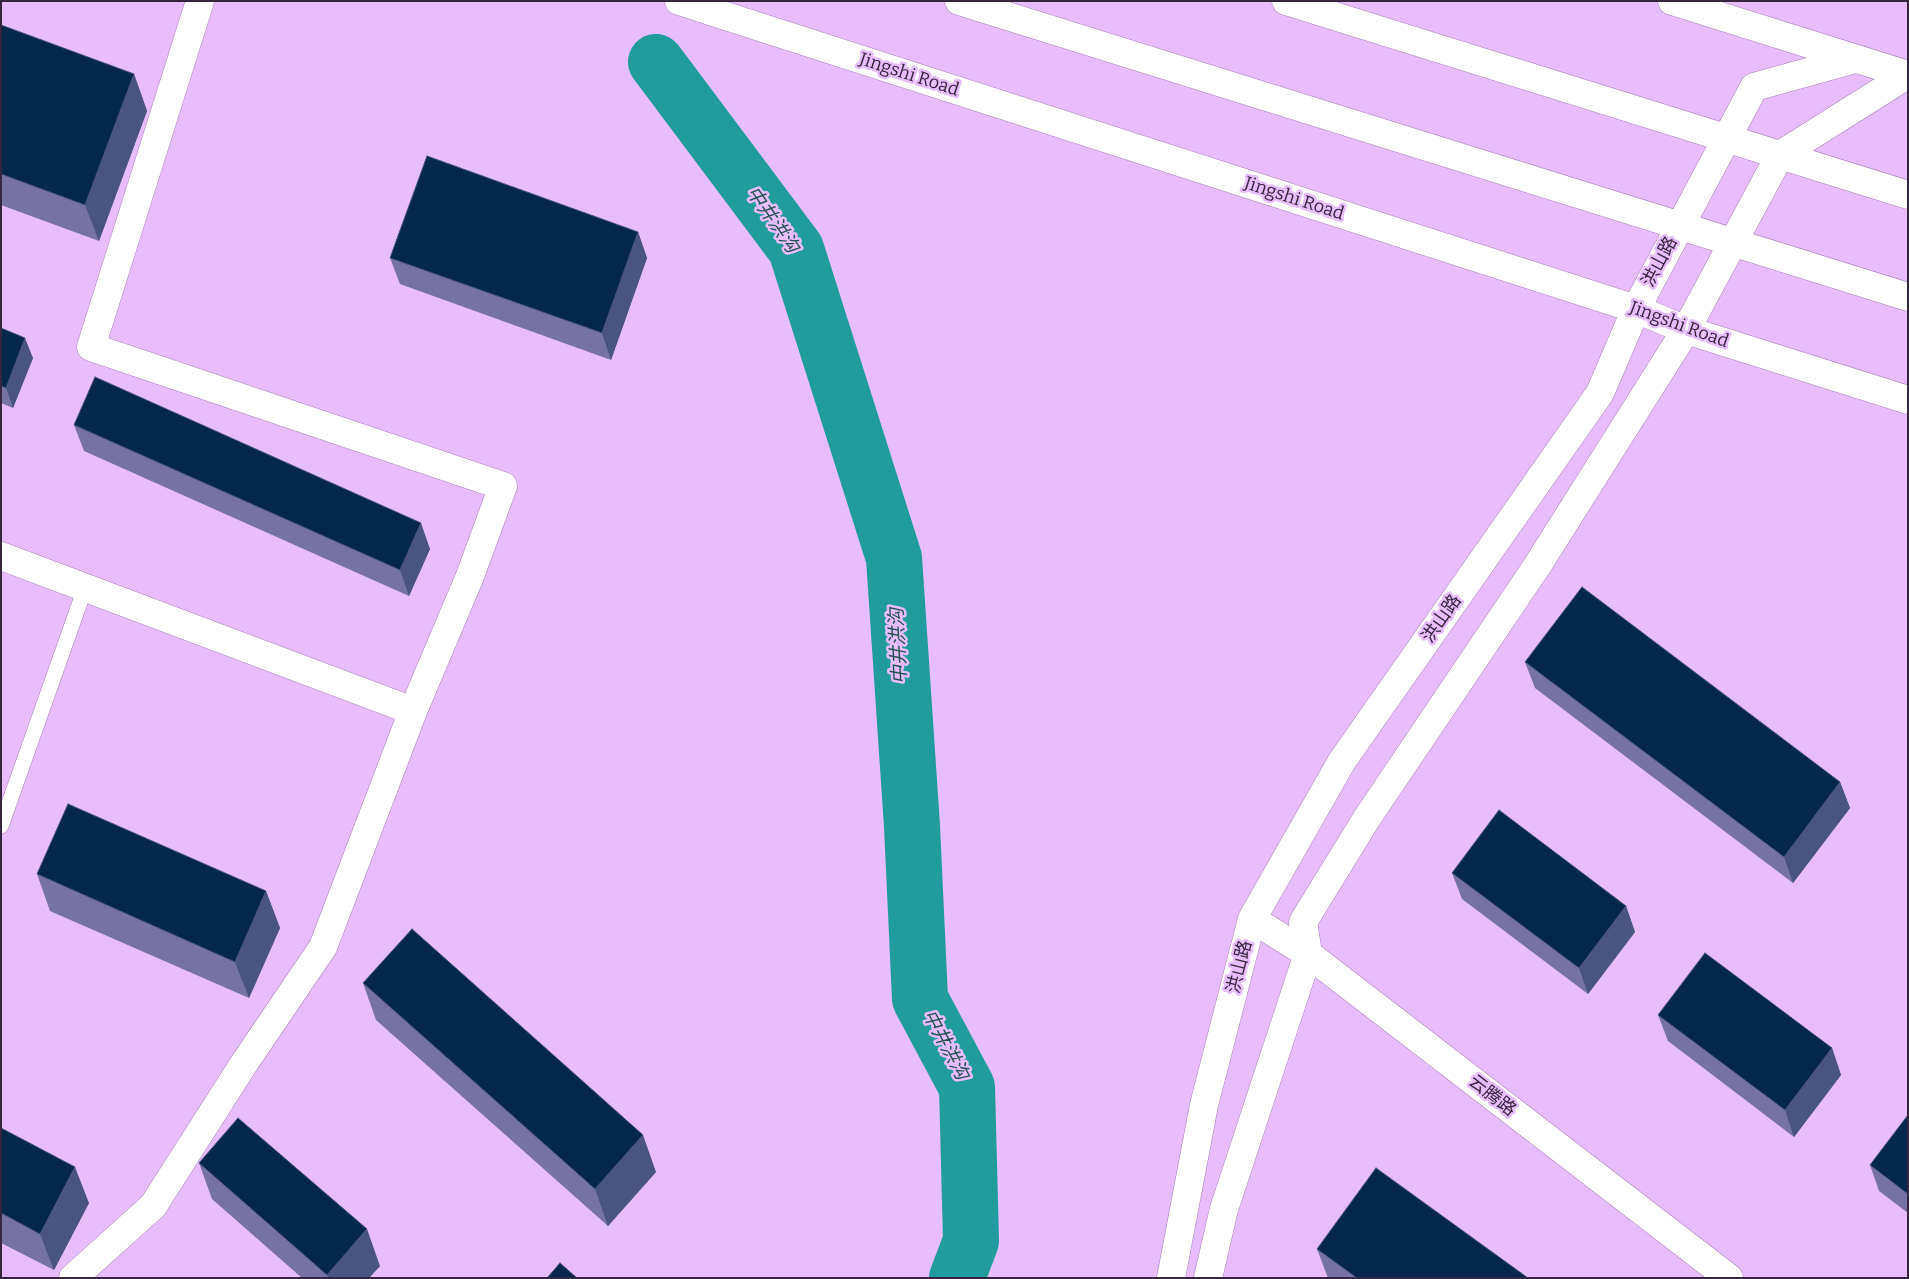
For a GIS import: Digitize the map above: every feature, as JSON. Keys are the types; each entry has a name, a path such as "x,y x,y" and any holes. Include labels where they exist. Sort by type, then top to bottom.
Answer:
{"main road":[{"path":"73,1278 153,1206 243,1065 323,947 414,711 470,576 504,486 91,347 200,1"},
{"name":"Jingshi Road","path":"679,1 1636,309 1686,330 1908,400"},
{"path":"959,1 1908,297"},
{"path":"1286,1 1908,195"},
{"path":"1672,1 1907,74"},
{"name":"洪山路","path":"1171,1278 1204,1105 1252,919 1342,761 1600,393 1636,309 1754,87 1855,59"},
{"path":"1208,1278 1224,1209 1308,954 1303,922 1367,818 1537,566 1686,330 1780,155 1907,74"},
{"path":"1,556 414,711"},
{"name":"云腾路","path":"1252,919 1308,954 1729,1278"}],"lane":[{"path":"1,826 85,588"}],"building":[{"path":"1,25 134,74 85,205 1,174"},
{"path":"427,156 638,232 602,333 390,258"},
{"path":"1,328 25,338 6,388 1,386"},
{"path":"95,377 421,523 400,570 74,425"},
{"path":"1582,587 1840,782 1784,857 1525,662"},
{"path":"68,804 266,891 235,962 37,874"},
{"path":"1499,810 1626,906 1579,968 1452,873"},
{"path":"412,929 643,1135 595,1189 363,983"},
{"path":"1705,953 1832,1048 1785,1110 1658,1015"},
{"path":"1908,1115 1908,1194 1870,1165"},
{"path":"238,1118 367,1229 327,1275 199,1163"},
{"path":"1,1128 75,1167 40,1234 1,1213"},
{"path":"1376,1168 1528,1278 1357,1278 1317,1249"},
{"path":"560,1263 577,1278 547,1278"}],"waterway":[{"name":"中井洪沟","path":"656,62 796,249 894,558 912,826 920,999 967,1087 971,1241 957,1278"}]}
